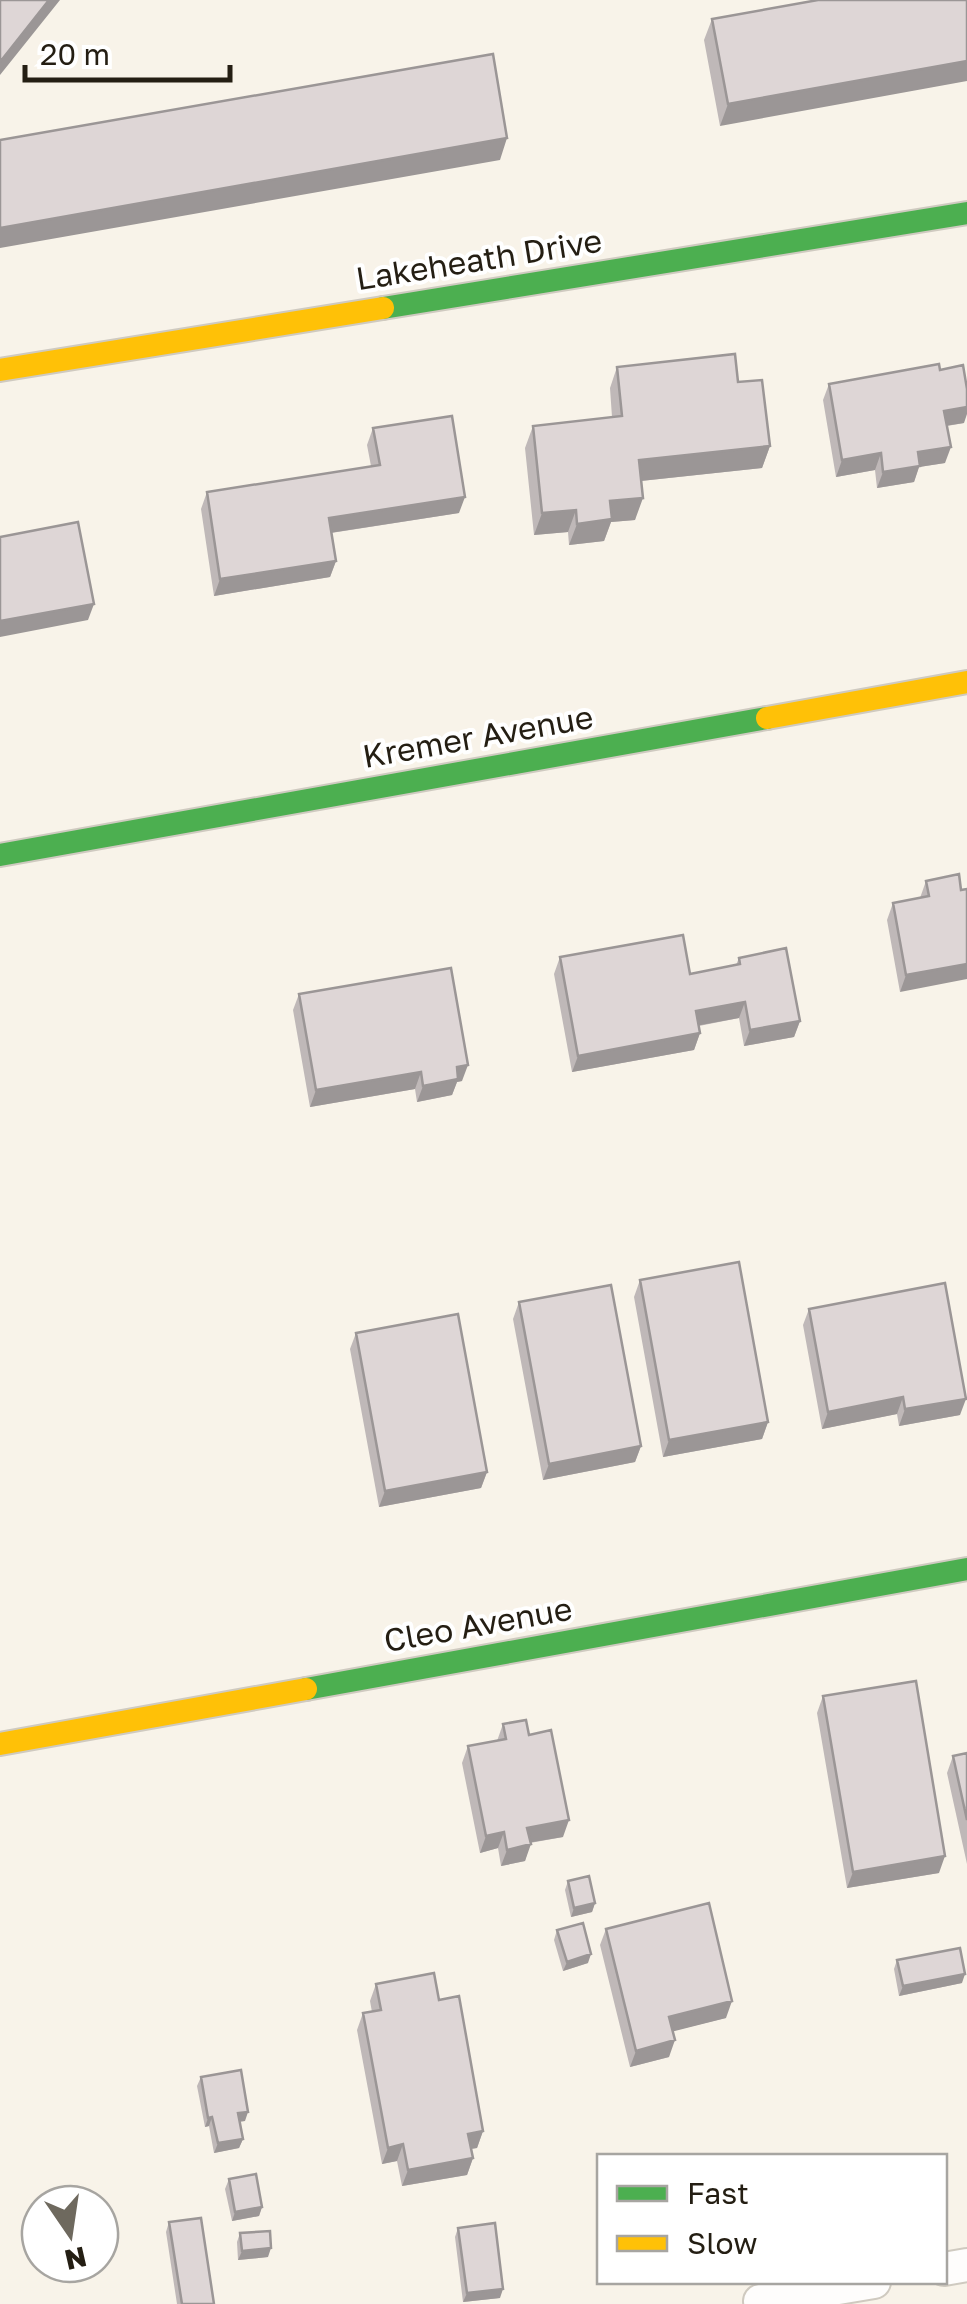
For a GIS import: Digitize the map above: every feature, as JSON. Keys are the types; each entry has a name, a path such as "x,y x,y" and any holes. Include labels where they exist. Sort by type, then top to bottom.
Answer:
{"street":[{"name":"Lakeheath Drive","path":"0,370 967,212"},
{"name":"Kremer Avenue","path":"0,855 967,682"},
{"name":"Cleo Avenue","path":"0,1744 967,1569"}],"lane":[{"path":"760,2302 863,2284"}],"building":[{"path":"0,0 49,0 0,62"},
{"path":"818,0 967,0 967,61 728,104 712,19"},
{"path":"493,54 507,138 0,228 0,140"},
{"path":"735,354 738,382 762,380 770,446 639,460 643,498 610,501 612,519 577,524 576,510 542,513 533,426 622,416 617,367"},
{"path":"939,364 940,370 963,365 967,389 967,407 944,411 951,447 918,452 920,466 883,472 881,453 842,460 829,384"},
{"path":"452,416 465,497 329,518 336,561 220,579 207,492 380,465 373,428"},
{"path":"78,522 94,604 0,621 0,537"},
{"path":"959,874 961,890 967,889 967,964 906,975 893,903 929,896 926,881"},
{"path":"683,935 690,974 740,964 739,958 786,948 800,1021 750,1030 745,1002 696,1011 700,1033 578,1056 560,957"},
{"path":"451,968 468,1065 457,1067 458,1079 423,1086 421,1072 316,1090 299,994"},
{"path":"739,1262 768,1422 669,1440 640,1280"},
{"path":"945,1283 966,1399 905,1409 903,1397 828,1412 809,1309"},
{"path":"611,1285 641,1446 549,1464 519,1302"},
{"path":"458,1314 487,1472 385,1491 356,1333"},
{"path":"916,1681 945,1856 853,1872 823,1696"},
{"path":"526,1720 529,1735 551,1730 569,1820 527,1828 531,1844 507,1850 504,1832 486,1836 468,1746 506,1739 503,1724"},
{"path":"967,1753 967,1820 953,1756"},
{"path":"589,1876 595,1903 574,1908 568,1881"},
{"path":"709,1903 732,2001 669,2017 675,2040 636,2051 606,1929"},
{"path":"583,1923 591,1954 567,1962 557,1930"},
{"path":"960,1948 965,1974 903,1986 897,1960"},
{"path":"434,1973 439,2000 459,1996 483,2131 468,2134 473,2158 408,2170 403,2144 388,2148 363,2013 381,2010 376,1984"},
{"path":"241,2070 248,2112 238,2113 243,2139 218,2143 212,2117 208,2118 201,2077"},
{"path":"256,2174 262,2207 235,2212 229,2179"},
{"path":"201,2218 214,2304 182,2304 169,2222"},
{"path":"495,2223 503,2289 467,2293 458,2228"},
{"path":"270,2231 271,2248 242,2251 240,2233"}],"traffic: fast":[{"path":"383,308 967,213"},
{"path":"0,855 767,718"},
{"path":"306,1689 967,1569"}],"traffic: slow":[{"path":"0,370 383,308"},
{"path":"767,718 967,682"},
{"path":"0,1744 306,1689"}]}
